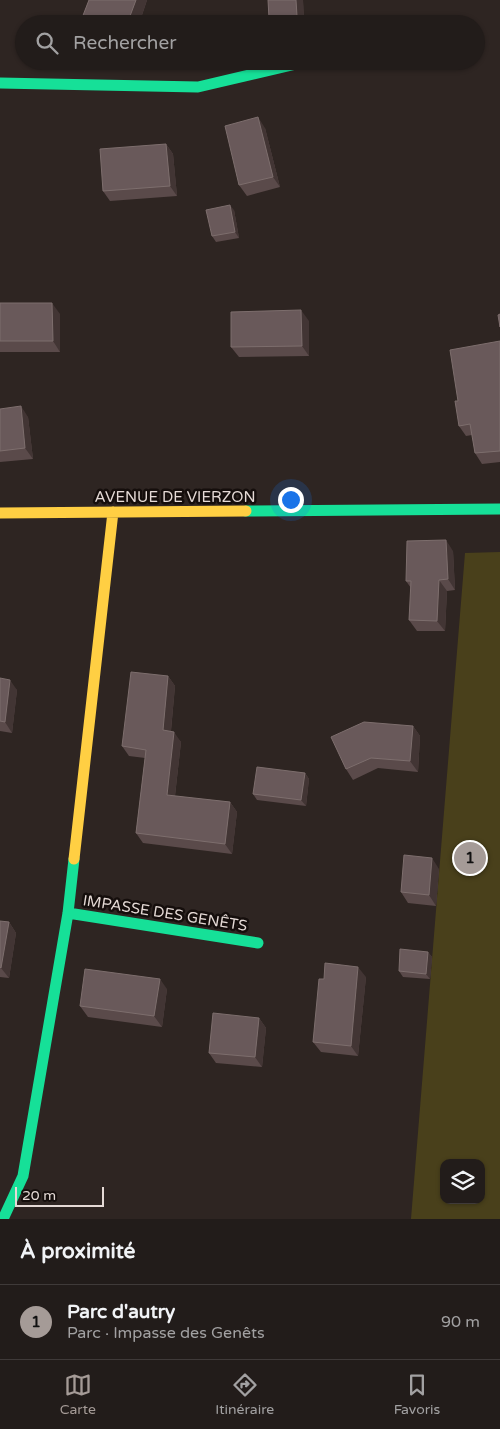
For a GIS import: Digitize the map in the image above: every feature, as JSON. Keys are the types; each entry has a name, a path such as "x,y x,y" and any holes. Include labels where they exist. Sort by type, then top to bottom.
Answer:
{"street":[{"path":"0,83 198,87 271,70"},
{"name":"AVENUE DE VIERZON","path":"0,513 500,509"},
{"path":"3,1219 23,1176 68,913 113,512"},
{"name":"IMPASSE DES GENÊTS","path":"68,913 258,943"}],"shaded area":[{"path":"500,552 500,1219 411,1219 465,553"}],"building":[{"path":"89,0 136,0 130,15 83,15"},
{"path":"268,0 296,0 297,15 269,15"},
{"path":"258,117 273,177 239,185 225,126"},
{"path":"166,144 170,186 103,191 100,149"},
{"path":"230,205 235,232 212,236 206,210"},
{"path":"0,303 52,303 53,341 0,341"},
{"path":"301,310 302,346 231,347 231,312"},
{"path":"500,341 500,451 475,453 470,424 459,426 455,401 458,401 450,350"},
{"path":"21,406 25,448 0,451 0,409"},
{"path":"446,540 448,579 439,580 437,621 409,620 411,581 406,581 407,541"},
{"path":"131,672 168,676 163,730 174,732 167,795 230,802 225,844 136,833 146,750 122,746"},
{"path":"0,678 10,680 5,722 0,721"},
{"path":"364,722 413,726 410,761 371,758 346,769 331,737"},
{"path":"257,767 305,773 301,800 253,794"},
{"path":"404,855 432,858 429,895 401,892"},
{"path":"0,921 9,922 1,968 0,967"},
{"path":"400,949 428,952 426,974 399,971"},
{"path":"325,963 358,967 351,1046 313,1042 319,979 324,979"},
{"path":"85,969 160,979 154,1016 80,1006"},
{"path":"213,1013 259,1018 255,1057 209,1053"}],"traffic: fast":[{"path":"0,83 198,87 271,70"},
{"path":"246,511 500,509"},
{"path":"3,1219 23,1176 68,913 74,859"},
{"path":"68,913 258,943"}],"traffic: slow":[{"path":"0,513 246,511"},
{"path":"74,859 113,512"}],"place":[{"name":"Parc d'autry","path":"470,858"}]}
